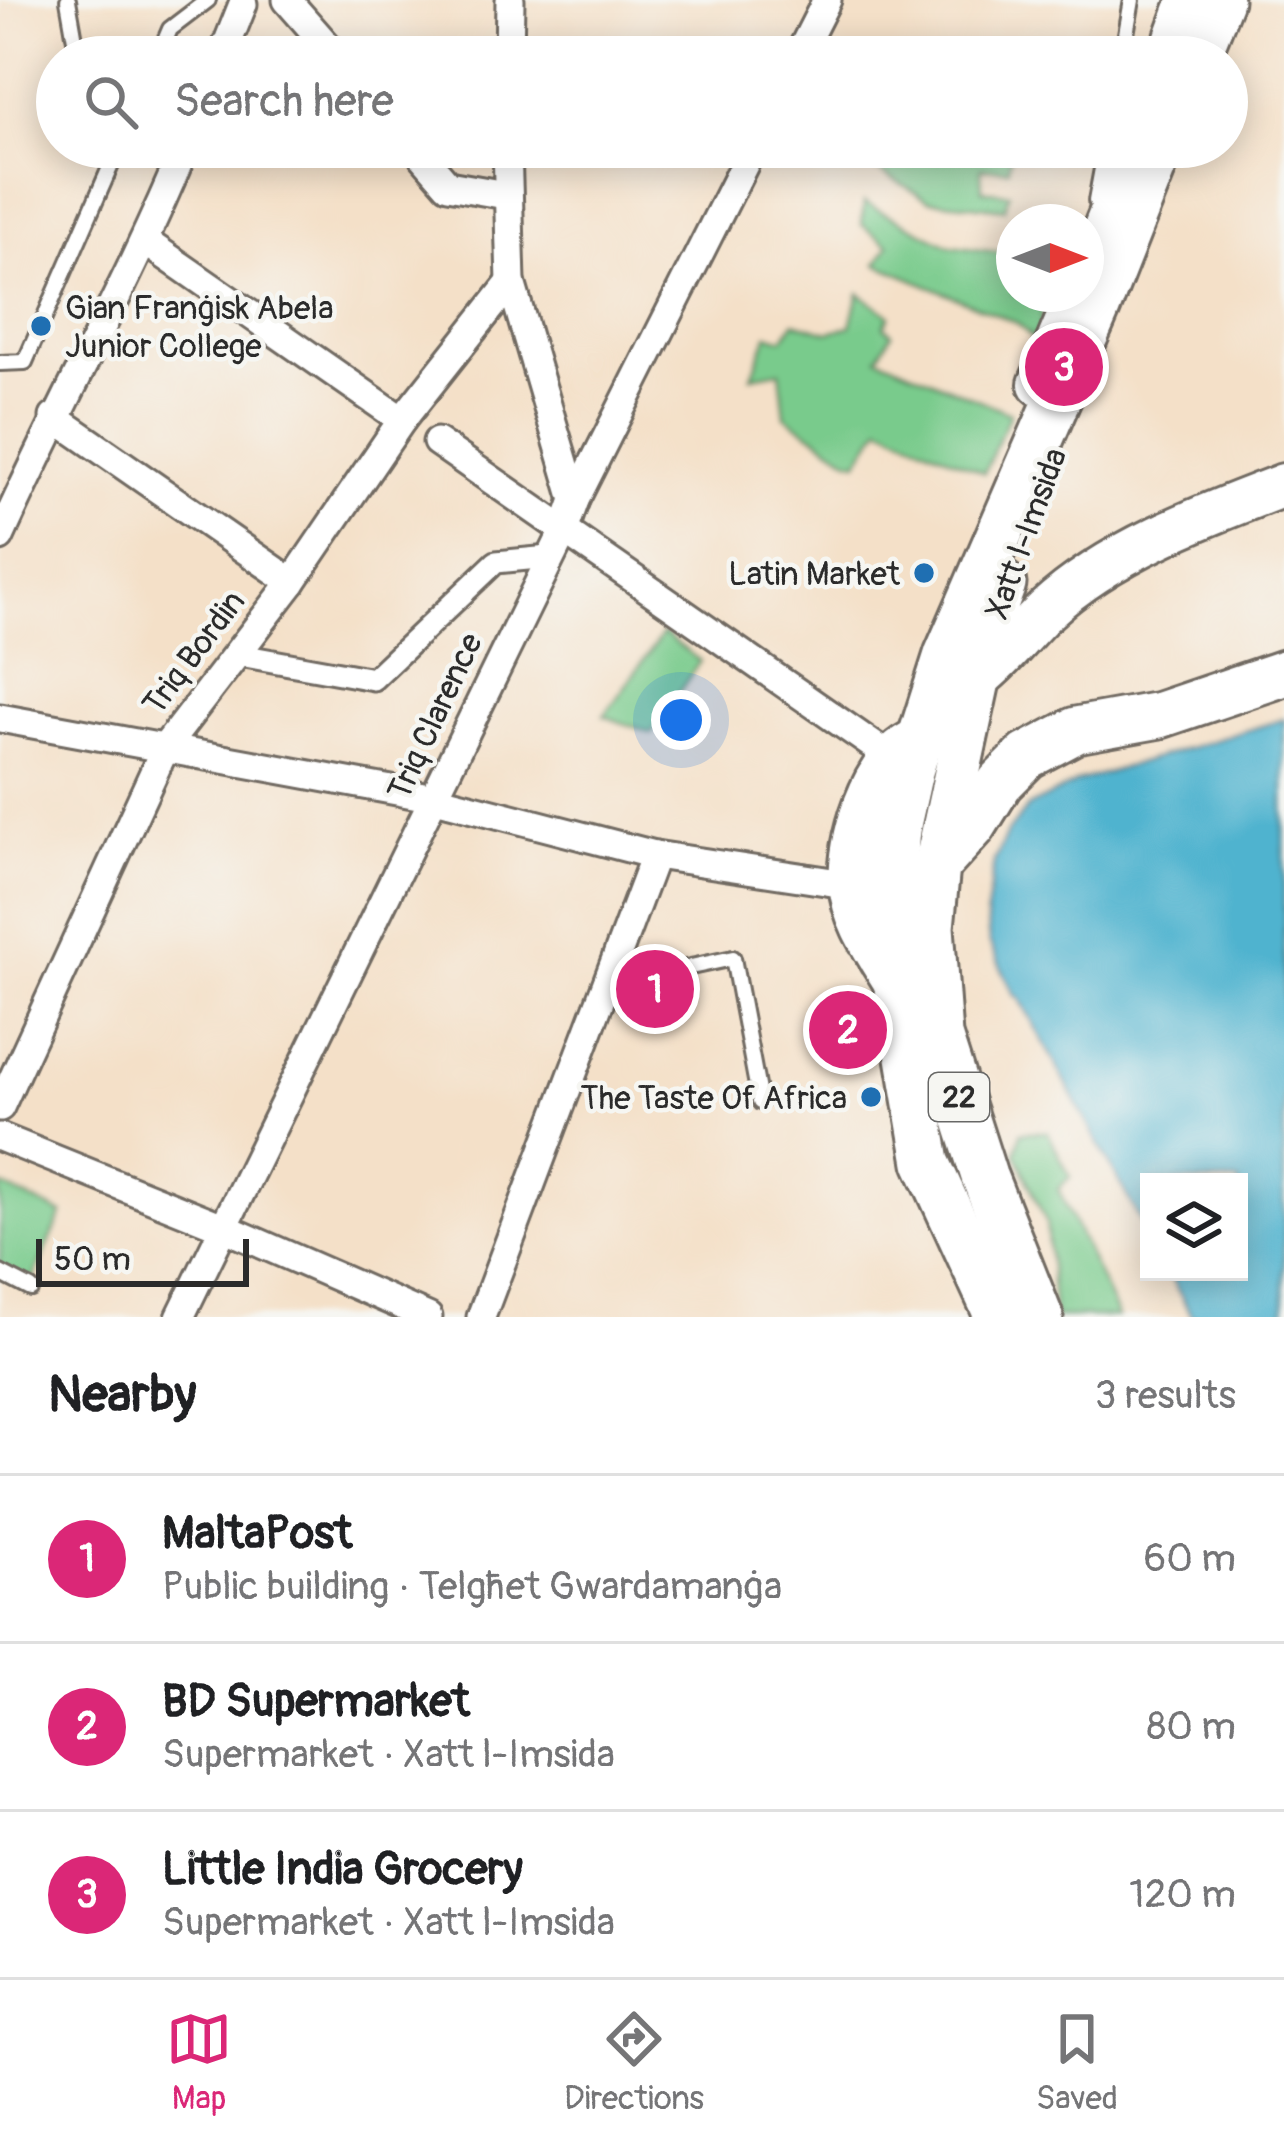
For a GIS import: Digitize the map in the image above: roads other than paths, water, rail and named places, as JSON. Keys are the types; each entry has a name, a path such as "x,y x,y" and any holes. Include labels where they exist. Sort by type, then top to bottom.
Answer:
{"highway":[{"path":"1205,36 1220,0"},
{"path":"1228,36 1242,0"},
{"name":"Xatt l-Imsida","path":"1040,1317 984,1176 939,1036 931,927 964,665 1153,168"},
{"name":"Xatt l-Imsida","path":"998,1317 927,1162 896,981 892,885 897,829 910,771 906,749 992,616 1035,493 1176,168"},
{"path":"937,866 974,825 1000,783 1027,756 1076,730 1160,715 1284,673"},
{"path":"896,981 861,920 852,885 869,796 906,749"}],"main road":[{"path":"1177,36 1190,0"},
{"path":"1104,231 1129,168"},
{"name":"Xatt l-Imsida","path":"964,665 944,625 956,585 1070,312"},
{"path":"964,665 1009,653 1046,610 1077,586 1203,516 1284,485"}],"street":[{"path":"229,36 241,2 265,8 285,0 318,36"},
{"path":"509,36 510,0"},
{"path":"809,36 827,0"},
{"path":"0,537 54,416 146,242 176,168"},
{"path":"433,168 448,185 506,195"},
{"path":"507,168 511,282 575,500"},
{"name":"Triq Clarence","path":"180,1317 565,531 575,500 742,168"},
{"path":"146,242 402,420"},
{"name":"Triq Bordin","path":"0,1107 166,746 292,582 402,420 511,282"},
{"path":"54,416 292,582"},
{"path":"437,442 565,531 906,749"},
{"path":"234,654 373,679 496,562 549,557"},
{"path":"0,718 435,798 655,855 852,885"},
{"path":"481,1317 655,855"},
{"path":"0,1137 224,1227 428,1317"}],"lane":[{"path":"68,0 74,36"},
{"path":"167,36 208,0"},
{"path":"1126,36 1132,0"},
{"path":"0,363 26,362 108,168"},
{"path":"1097,204 1103,168"},
{"path":"604,985 733,958 760,1102"},
{"path":"0,1274 31,1289"}],"water":[{"path":"1284,719 1284,1317 1192,1317 1173,1281 1248,1281 1248,1173 1140,1173 1140,1220 989,942 986,912 994,862 1007,833 1028,807 1080,781"}],"place":[{"name":"Gian Franġisk Abela Junior College","path":"41,326"},
{"name":"Little India Grocery","path":"1064,367"},
{"name":"Latin Market","path":"924,573"},
{"name":"MaltaPost","path":"655,989"},
{"name":"BD Supermarket","path":"848,1030"},
{"name":"The Taste Of Africa","path":"871,1097"}]}
